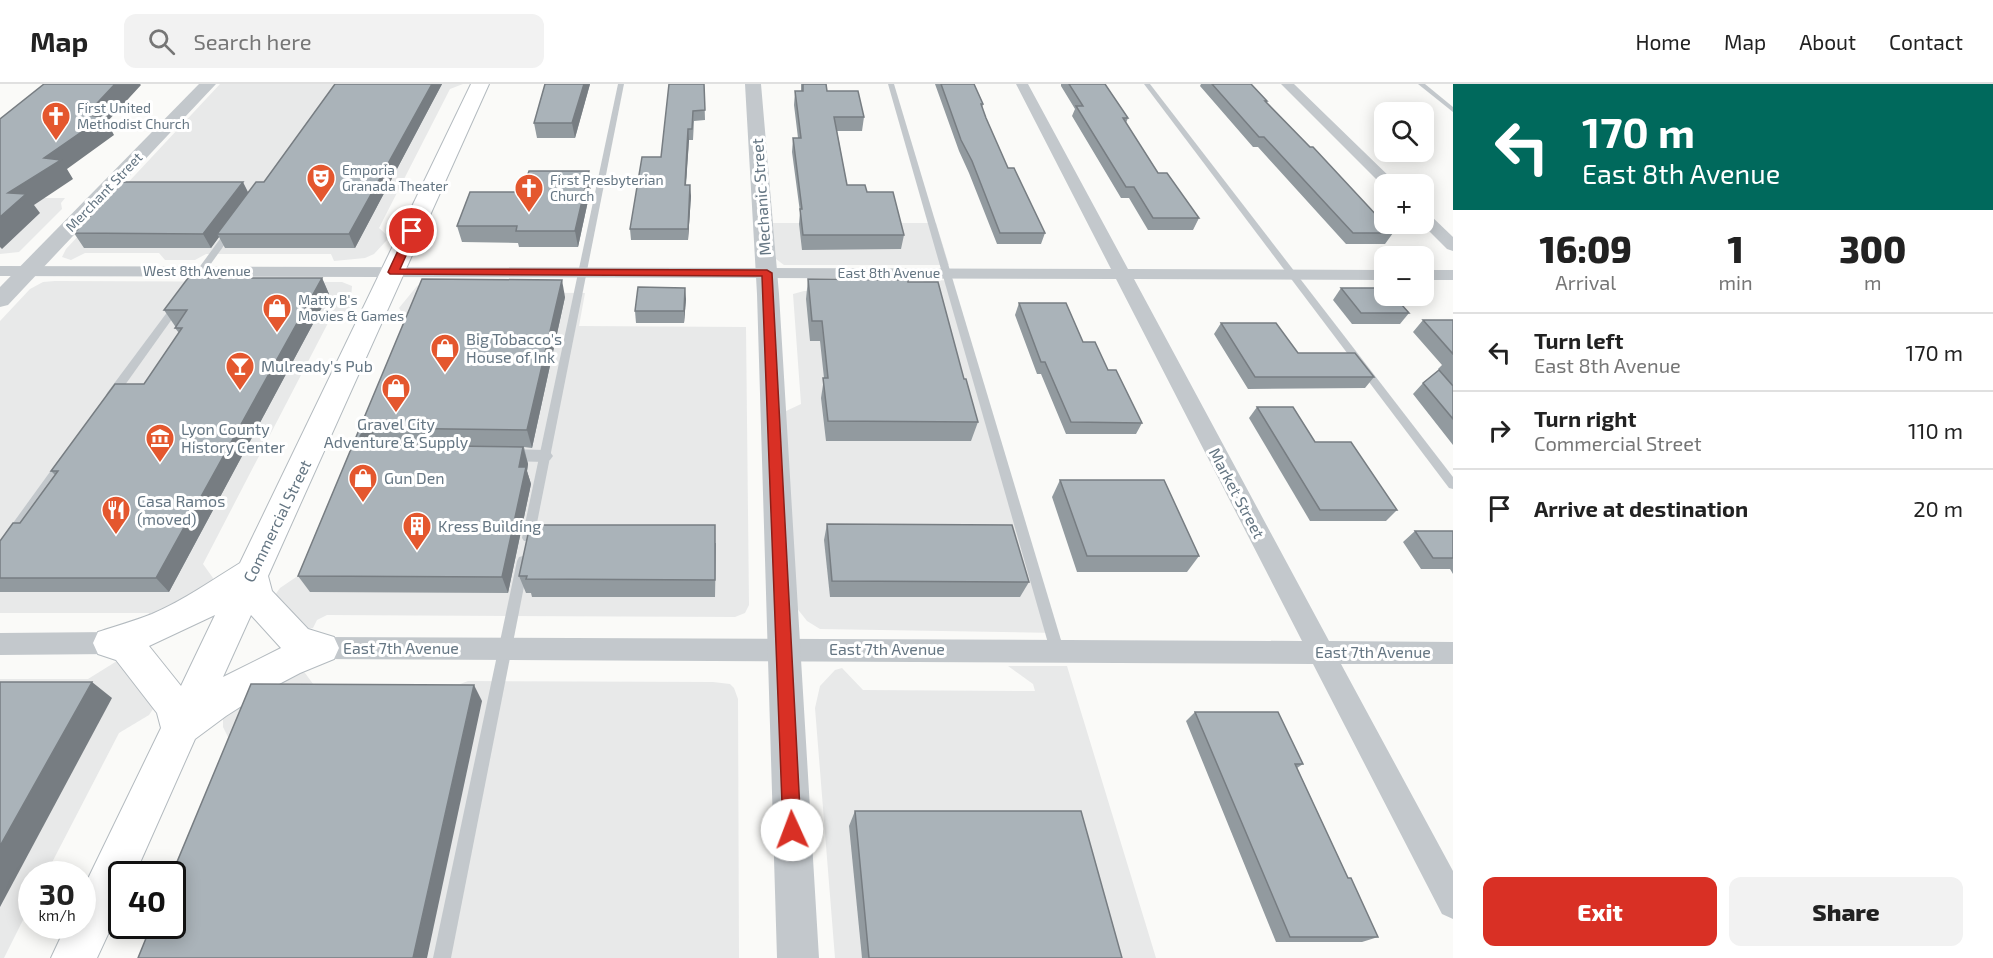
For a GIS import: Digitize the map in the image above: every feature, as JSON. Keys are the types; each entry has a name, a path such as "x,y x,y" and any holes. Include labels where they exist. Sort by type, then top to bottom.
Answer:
{"main road":[{"name":"Commercial Street","path":"74,958 480,84"},
{"path":"111,643 152,629 224,593 252,573 257,598 297,641 321,648"},
{"path":"111,643 128,648 134,654 174,705 180,728 207,707 261,676 299,656 321,648"}],"street":[{"name":"Merchant Street","path":"0,300 208,84"},
{"name":"Mechanic Street","path":"753,84 767,273 798,958"},
{"name":"Market Street","path":"1022,84 1453,903"},
{"path":"1287,84 1380,174"},
{"path":"1434,227 1453,246"},
{"name":"West 8th Avenue","path":"0,271 393,272"},
{"name":"East 8th Avenue","path":"393,272 1374,275"},
{"path":"1434,275 1453,274"},
{"path":"486,455 545,456"},
{"path":"0,644 111,643"},
{"name":"East 7th Avenue","path":"321,648 506,647 1453,653"}],"lane":[{"path":"442,958 621,84"},
{"path":"891,84 1057,650"},
{"path":"1147,84 1453,485"},
{"path":"1421,84 1453,110"},
{"path":"103,407 236,224"},
{"path":"0,550 69,454"}],"shaded area":[{"path":"220,84 463,84 450,89 379,228 388,236 387,240 374,254 365,258 334,261 331,254 206,254 195,260 165,260 159,253 85,253 71,260 62,257 66,249"},
{"path":"0,198 65,198 61,203 62,209 19,252 0,254"},
{"path":"773,223 936,223 949,265 784,265 776,259"},
{"path":"952,280 1058,633 820,629 807,621 796,607 784,412 801,404 793,294 804,291 929,292 932,291 923,281"},
{"path":"43,282 342,282 352,286 350,310 328,323 203,564 213,578 211,587 147,618 149,613 0,613 0,321 30,289"},
{"path":"427,282 458,292 585,293 579,326 746,327 749,605 745,613 735,617 327,615 317,620 313,628 305,629 275,595 280,588 305,571 408,322 399,308 417,286"},
{"path":"117,661 155,706 149,715 119,733 53,861 18,861 18,930 4,958 0,958 0,679 88,679"},
{"path":"1008,666 1067,666 1156,958 835,958 815,708 820,686 835,670 842,668 863,690 1035,691 1033,684"},
{"path":"300,671 305,673 319,692 455,686 468,681 713,682 730,684 738,699 739,958 143,958 160,939 186,939 186,884 232,745 223,727 223,717"}],"building":[{"name":"First United Methodist Church","path":"44,84 115,84 86,115 103,117 44,158 61,160 8,193 26,194 0,217 0,119"},
{"path":"335,84 432,84 349,234 217,234 256,182 264,182"},
{"path":"545,84 584,84 572,123 534,123"},
{"path":"669,84 704,84 705,110 693,111 692,129 688,129 685,185 690,185 688,229 630,229 642,157 661,157"},
{"path":"803,84 826,84 827,91 858,91 864,117 834,117 847,185 865,185 867,192 893,192 904,235 803,235 793,138 801,138 795,91 803,91"},
{"path":"941,84 974,84 1008,168 1014,168 1045,233 1000,233 972,161 961,140"},
{"path":"1069,84 1105,84 1128,118 1123,118 1158,173 1167,173 1199,218 1153,218 1134,187 1126,187 1076,106 1083,106"},
{"path":"1212,84 1251,84 1374,213 1374,233 1353,233 1264,137 1259,137"},
{"path":"529,171 589,171 575,231 516,231 517,226 457,226 470,192 522,192"},
{"path":"123,182 243,182 203,234 74,233"},
{"path":"188,278 322,278 156,578 0,578 0,541 13,523 20,523 58,471 51,471 115,384 144,384 182,328 175,328 187,310 164,310"},
{"path":"422,279 562,280 527,430 371,428 360,436 363,442 370,445 523,447 519,467 526,467 502,577 298,576"},
{"path":"808,279 938,282 978,422 828,421 823,378 828,378 822,321 812,321"},
{"path":"638,287 685,288 684,311 635,311"},
{"path":"1341,288 1374,288 1374,306 1403,306 1409,313 1361,313"},
{"path":"1019,303 1066,303 1083,342 1095,342 1108,370 1116,370 1142,423 1071,422 1045,362 1041,362"},
{"path":"1423,320 1453,320 1453,354"},
{"path":"1221,323 1276,323 1298,353 1355,353 1374,377 1255,377"},
{"path":"1439,370 1453,386 1453,419 1423,383"},
{"path":"1257,407 1293,407 1315,442 1351,442 1397,510 1320,510"},
{"path":"1060,480 1164,480 1199,556 1087,556"},
{"path":"827,524 1012,525 1029,582 832,581"},
{"path":"530,525 715,525 715,580 526,579 527,576 519,576"},
{"path":"1415,531 1453,531 1453,558 1433,558"},
{"path":"0,682 92,682 0,846"},
{"path":"251,684 474,685 413,958 138,958 146,939 186,939 186,861 177,861"},
{"path":"1195,712 1278,712 1303,764 1295,764 1378,937 1290,937"},
{"path":"855,811 1081,811 1122,958 869,958"}],"place":[{"name":"First United Methodist Church","path":"56,142"},
{"name":"Emporia Granada Theater","path":"321,204"},
{"name":"First Presbyterian Church","path":"529,214"},
{"name":"Matty B's Movies & Games","path":"277,334"},
{"name":"Big Tobacco's House of Ink","path":"445,374"},
{"name":"Mulready's Pub","path":"240,392"},
{"name":"Gravel City Adventure & Supply","path":"396,414"},
{"name":"Lyon County History Center","path":"160,464"},
{"name":"Gun Den","path":"363,504"},
{"name":"Casa Ramos (moved)","path":"116,536"},
{"name":"Kress Building","path":"417,552"}],"route":[{"path":"412,231 393,272 767,273 792,830"}]}
